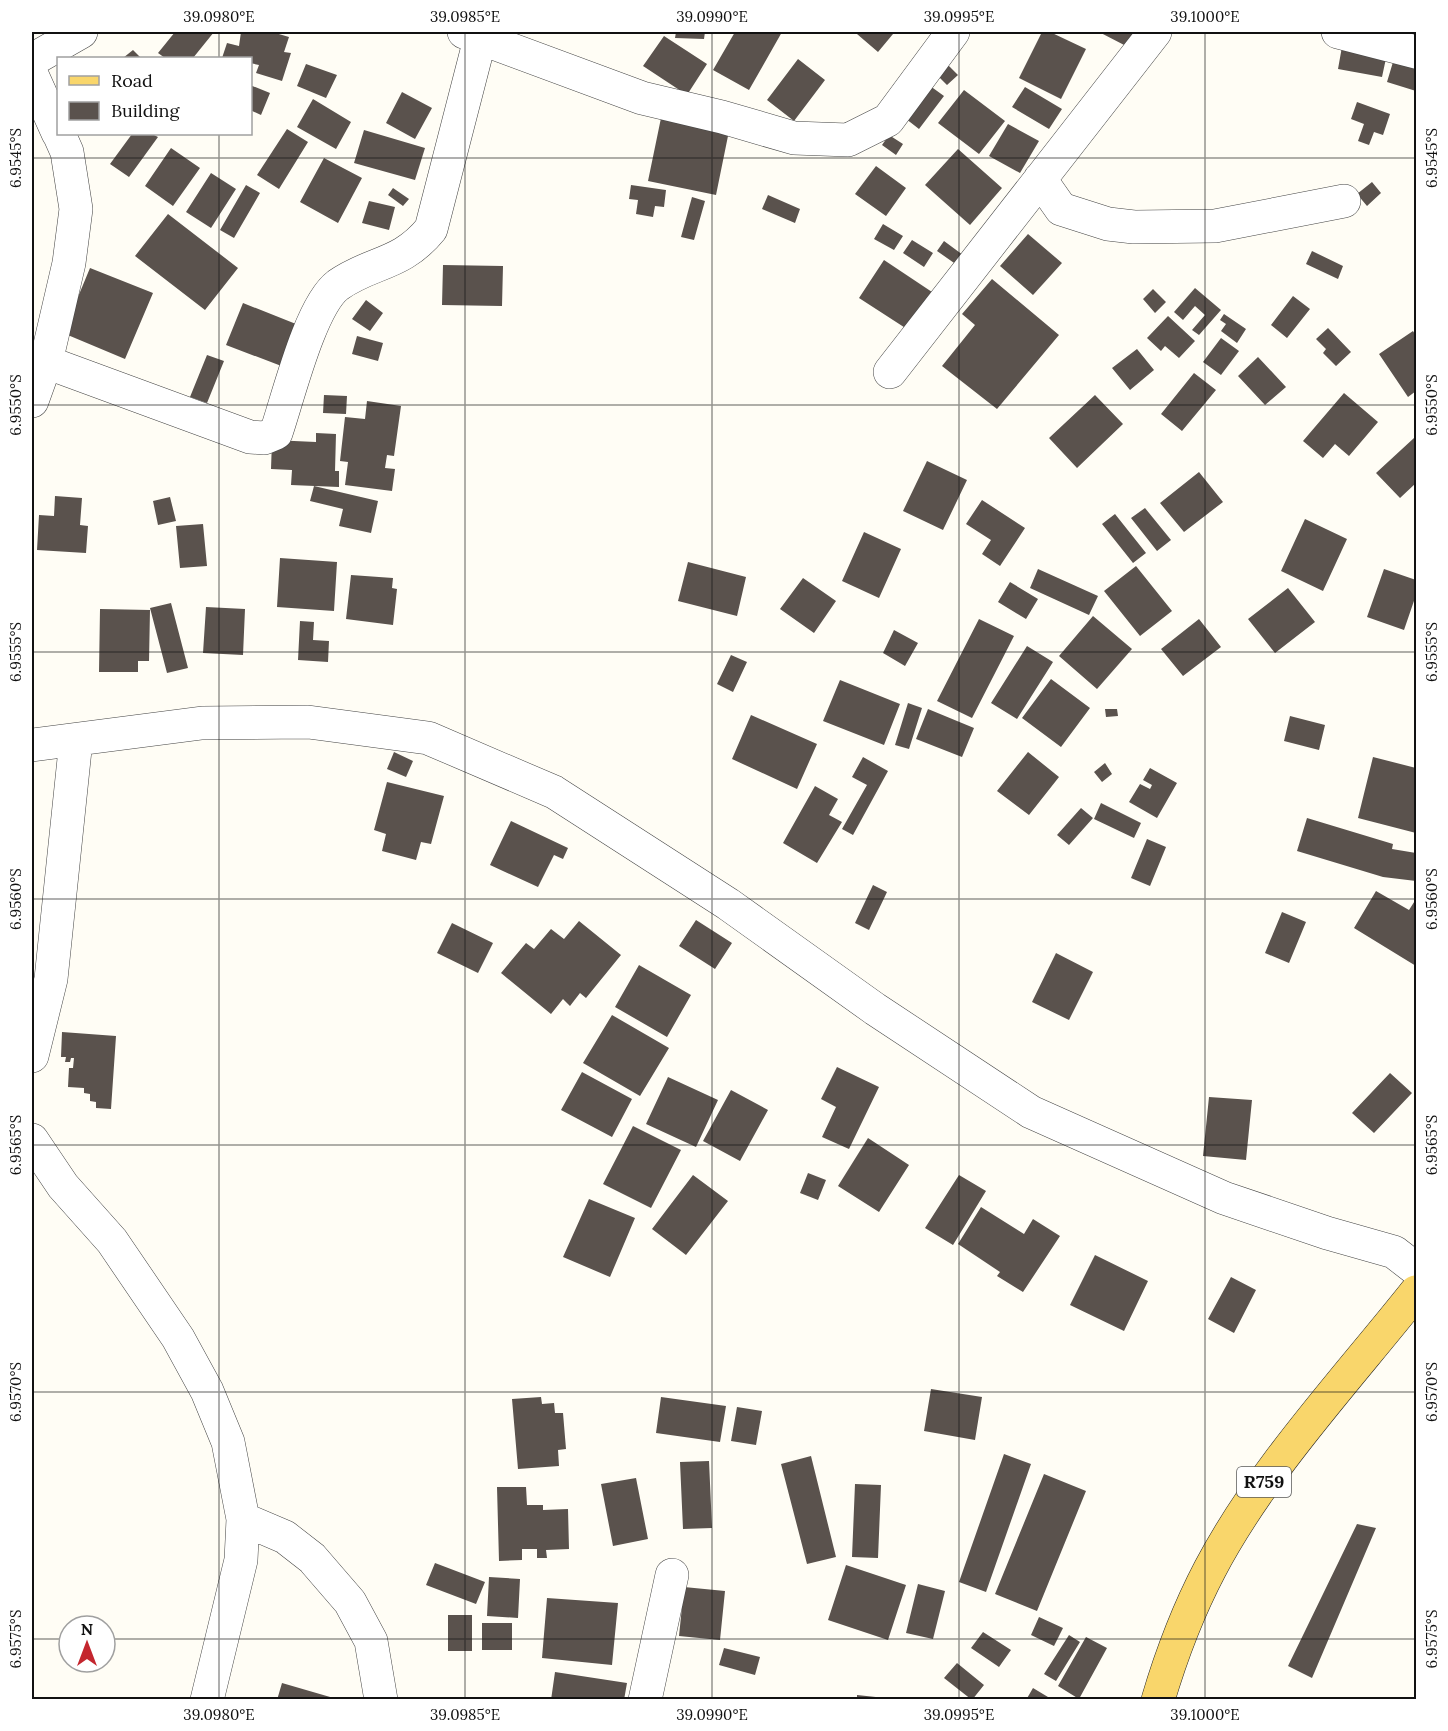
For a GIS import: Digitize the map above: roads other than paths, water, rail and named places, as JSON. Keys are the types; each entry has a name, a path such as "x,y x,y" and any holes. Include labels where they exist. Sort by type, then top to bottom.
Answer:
{"main road":[{"name":"R759","path":"1158,1700 1166,1673 1210,1569 1262,1484 1416,1292"}],"street":[{"path":"32,60 81,32"},
{"path":"46,362 250,436 264,438 276,433 318,309 336,286 357,274 400,257 417,246 431,229 472,35 642,98 722,117 794,138 848,140 888,120 953,32"},
{"path":"890,372 1155,32"},
{"path":"1338,32 1416,52"},
{"path":"32,75 57,129"},
{"path":"32,401 46,362 69,263 76,209 67,152 60,135"},
{"path":"1040,179 1061,209 1108,224 1134,227 1215,226 1344,201"},
{"path":"32,745 202,723 308,722 428,738 554,792 728,903 875,1009 1030,1112 1224,1198 1327,1233 1394,1252 1416,1269"},
{"path":"32,1056 51,979 76,740"},
{"path":"32,1140 63,1186 112,1241 178,1338 207,1391 228,1442 243,1519 241,1560 207,1700"},
{"path":"243,1519 285,1537 312,1558 350,1602 371,1641 381,1700"},
{"path":"645,1700 672,1575"}]}
